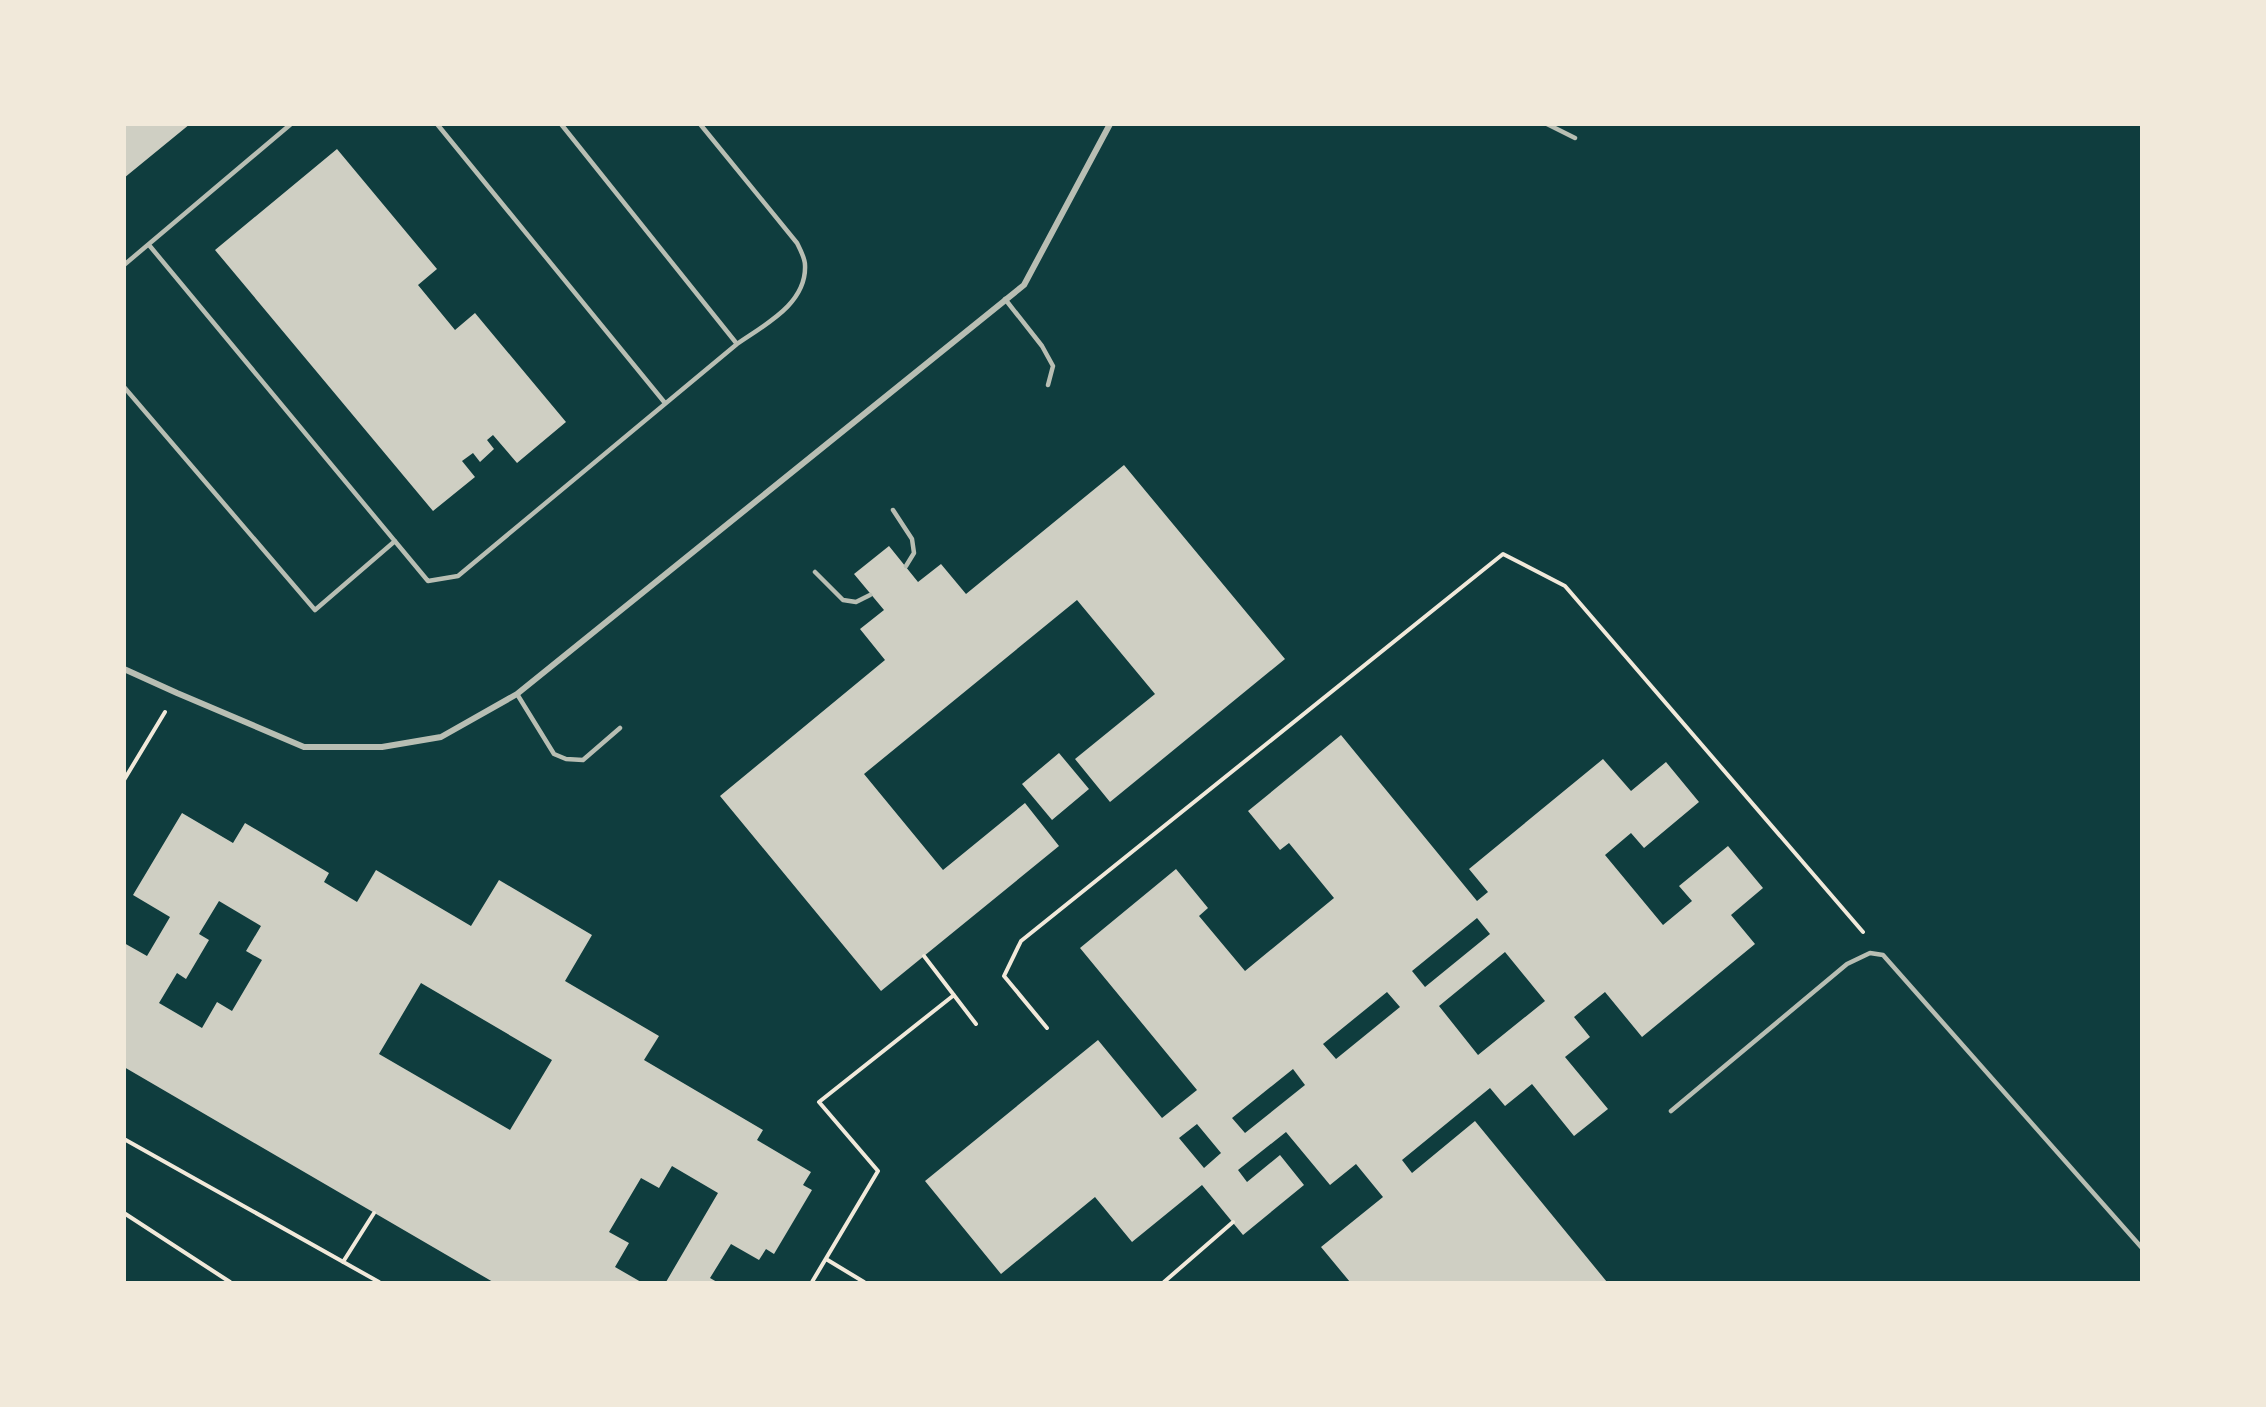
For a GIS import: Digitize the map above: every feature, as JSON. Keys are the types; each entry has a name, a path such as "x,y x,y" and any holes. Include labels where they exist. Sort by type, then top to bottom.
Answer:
{"street":[{"path":"124,669 304,747 382,747 441,737 517,694 1024,285 1110,124"}],"lane":[{"path":"125,263 291,124"},
{"path":"437,124 665,403"},
{"path":"561,124 737,344"},
{"path":"149,245 428,581 458,576 737,344 781,313 801,290 806,264 797,243 700,124"},
{"path":"1546,124 1575,138"},
{"path":"1005,299 1042,346 1053,366 1048,385"},
{"path":"124,387 315,610 395,541"},
{"path":"893,510 912,539 914,553 906,566"},
{"path":"815,572 843,600 856,602 870,595"},
{"path":"517,694 554,754 566,759 583,760 620,728"},
{"path":"1671,1111 1847,964 1870,953 1883,955 2142,1248"}],"path":[{"path":"1047,1028 1004,976 1021,941 1503,554 1565,586 1883,955"},
{"path":"124,780 177,693"},
{"path":"924,956 976,1024"},
{"path":"812,1282 878,1171 819,1102 954,995"},
{"path":"124,1139 379,1282"},
{"path":"124,1213 230,1282"},
{"path":"343,1262 374,1213"},
{"path":"1164,1282 1233,1222"},
{"path":"826,1259 864,1282"}],"building":[{"path":"124,124 190,124 124,178"},
{"path":"337,149 437,269 418,285 455,330 475,313 566,422 517,463 493,435 487,440 494,449 480,462 473,453 462,461 475,477 433,511 215,250"},
{"path":"1124,465 1285,659 1110,802 1075,759 1155,694 1077,600 864,774 943,870 1025,803 1059,846 881,991 720,796 885,660 860,629 884,610 854,574 889,546 918,582 941,564 966,594"},
{"path":"1341,735 1477,901 1488,892 1469,869 1603,759 1631,791 1666,762 1699,802 1644,848 1631,833 1605,855 1663,925 1692,901 1679,886 1728,846 1763,888 1731,915 1755,944 1642,1037 1605,992 1574,1017 1590,1037 1565,1057 1608,1109 1574,1136 1532,1084 1505,1106 1490,1088 1402,1160 1412,1173 1475,1121 1607,1282 1350,1282 1321,1247 1383,1197 1356,1164 1330,1185 1286,1132 1238,1170 1247,1182 1280,1155 1304,1185 1243,1235 1202,1185 1132,1242 1095,1197 1001,1274 925,1181 1098,1040 1162,1118 1197,1090 1080,948 1176,869 1208,908 1199,916 1245,971 1334,898 1289,843 1280,850 1248,811","holes":["1477,918 1490,934 1425,987 1412,971","1505,952 1545,1001 1478,1055 1439,1006","1387,992 1400,1007 1336,1059 1323,1044","1293,1069 1305,1085 1245,1133 1232,1118","1197,1124 1221,1153 1204,1168 1179,1138"]},
{"path":"1059,753 1089,789 1052,820 1022,784"},
{"path":"182,813 233,843 245,823 329,873 324,882 357,902 376,870 471,926 499,880 592,935 565,981 659,1036 644,1060 763,1130 757,1140 811,1172 803,1185 812,1190 774,1254 766,1249 759,1260 731,1244 710,1278 717,1282 666,1282 718,1193 672,1166 659,1188 641,1178 609,1232 629,1243 615,1267 641,1282 493,1282 124,1067 124,943 147,956 170,917 133,895","holes":["219,901 261,926 246,951 262,960 232,1011 217,1002 202,1028 159,1003 177,973 186,979 209,940 199,934","421,983 552,1060 510,1130 379,1054"]}]}
